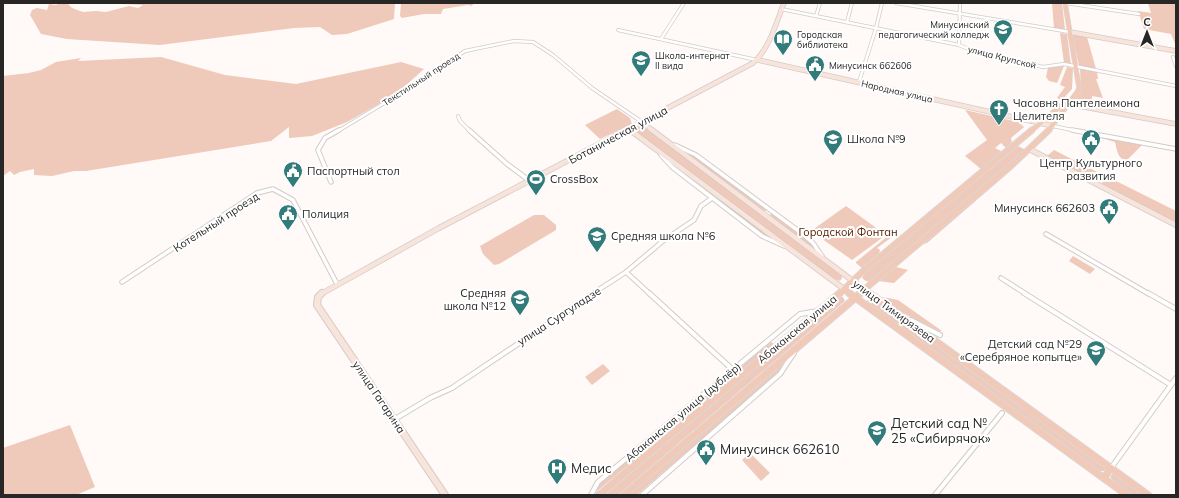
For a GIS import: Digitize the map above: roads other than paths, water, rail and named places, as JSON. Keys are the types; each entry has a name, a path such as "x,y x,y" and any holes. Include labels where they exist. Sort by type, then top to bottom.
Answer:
{"main road":[{"name":"Абаканская улица","path":"624,495 798,348 864,289 1046,134 1078,91 1076,67 1065,3"},
{"name":"Абаканская улица","path":"599,495 821,310 853,281 1063,104 1069,102"},
{"path":"1034,129 1042,129 1046,134"},
{"path":"1017,143 1029,149"},
{"name":"улица Тимирязева","path":"853,281 1148,495"},
{"name":"улица Тимирязева","path":"844,289 1127,495"},
{"path":"1104,478 1111,468"}],"street":[{"path":"661,39 684,3"},
{"path":"758,60 764,52 784,3"},
{"path":"816,16 820,3"},
{"path":"847,22 852,3"},
{"path":"859,82 876,28 882,3"},
{"path":"896,3 1176,51"},
{"path":"959,45 960,3"},
{"path":"1065,3 1140,14"},
{"path":"1103,3 1104,9"},
{"name":"улица Крупской","path":"781,9 959,45 973,51 1043,67 1064,64 1176,86"},
{"name":"Народная улица","path":"618,30 859,82 1040,124 1176,149"},
{"name":"Текстильный проезд","path":"331,182 318,150 324,138 396,96 465,51 504,42 533,42 553,55 592,88 642,122"},
{"path":"1173,57 1176,66"},
{"name":"Ботаническая улица","path":"318,298 324,291 758,60"},
{"path":"1069,102 1079,106 1176,124"},
{"path":"458,116 460,121 507,164 530,181"},
{"name":"улица Тимирязева","path":"642,122 853,281"},
{"name":"улица Тимирязева","path":"630,129 844,289"},
{"path":"654,147 672,167 762,236 792,250"},
{"path":"1029,149 1176,226"},
{"name":"Котельный проезд","path":"122,282 257,194 273,189 293,200 337,284"},
{"name":"улица Сургуладзе","path":"395,419 420,403 444,390 452,388 559,315 626,272 663,241 694,220 701,206 712,198"},
{"path":"1046,234 1176,309"},
{"path":"626,272 734,370"},
{"path":"1001,278 1171,385"},
{"name":"улица Гагарина","path":"318,298 318,305 444,495"},
{"name":"Абаканская улица (дублёр)","path":"590,495 598,482 800,314 821,310"},
{"path":"900,315 940,335"},
{"path":"642,495 780,374 798,348"},
{"path":"1111,468 1176,378"},
{"path":"935,495 1002,413"}],"place":[{"name":"Минусинский педагогический колледж","path":"1003,46"},
{"name":"Городская библиотека","path":"783,56"},
{"name":"Школа-интернат II вида","path":"641,77"},
{"name":"Минусинск 662606","path":"815,82"},
{"name":"Часовня Пантелеимона Целителя","path":"999,126"},
{"name":"Школа №9","path":"833,156"},
{"name":"Центр Культурного развития","path":"1091,156"},
{"name":"Паспортный стол","path":"293,188"},
{"name":"CrossBox","path":"536,196"},
{"name":"Минусинск 662603","path":"1109,225"},
{"name":"Полиция","path":"288,231"},
{"name":"Средняя школа №6","path":"597,253"},
{"name":"Средняя школа №12","path":"520,316"},
{"name":"Детский сад №29 «Серебряное копытце»","path":"1096,367"},
{"name":"Детский сад № 25 «Сибирячок»","path":"877,447"},
{"name":"Минусинск 662610","path":"706,466"},
{"name":"Медис","path":"557,485"}],"park label":[{"name":"Городской Фонтан","path":"848,232"}]}
